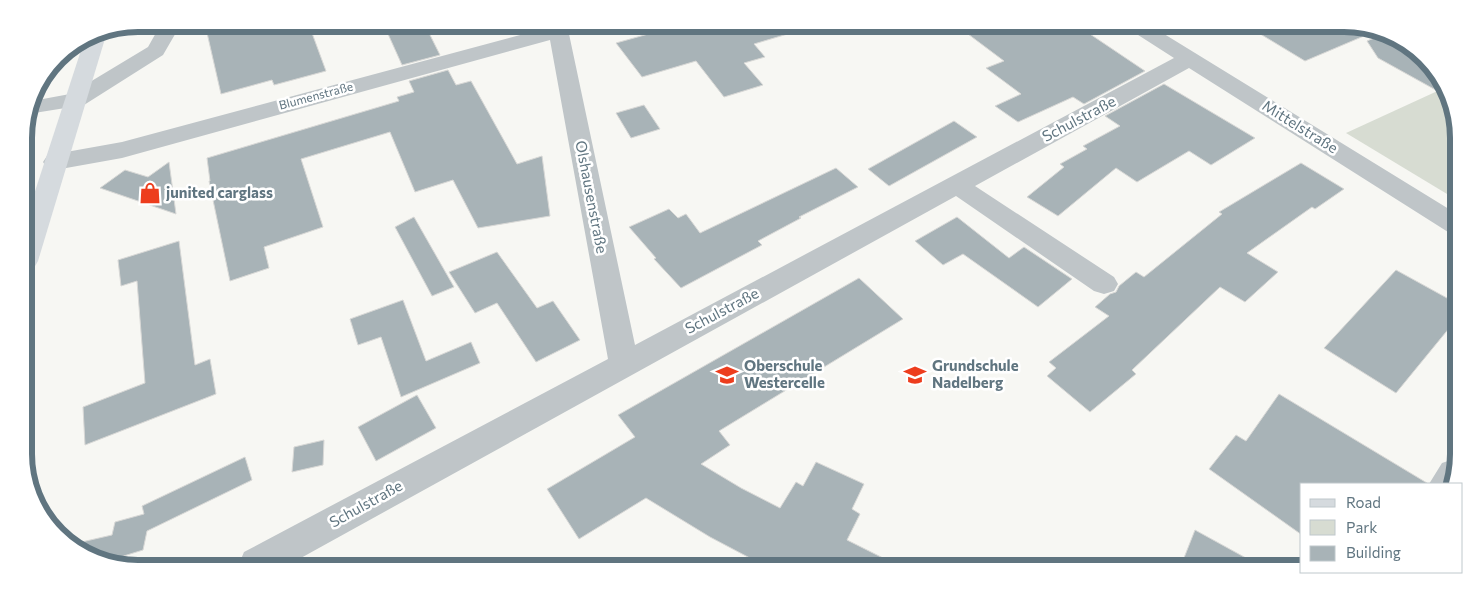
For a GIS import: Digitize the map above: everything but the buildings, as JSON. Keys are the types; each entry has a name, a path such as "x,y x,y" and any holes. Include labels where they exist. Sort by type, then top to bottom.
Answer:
{"main road":[{"path":"33,233 95,43"}],"street":[{"name":"Mittelstraße","path":"1147,32 1450,222"},
{"path":"38,107 76,100 156,50 166,33"},
{"name":"Blumenstraße","path":"55,162 122,150 550,33"},
{"name":"Olshausenstraße","path":"568,33 624,364"},
{"name":"Schulstraße","path":"263,560 1190,59"},
{"path":"956,185 1104,284"}],"green space":[{"path":"1439,91 1450,124 1450,196 1346,133"}],"place":[{"name":"junited carglass","path":"150,193"},
{"name":"Oberschule Westercelle","path":"727,375"},
{"name":"Grundschule Nadelberg","path":"915,375"}]}
